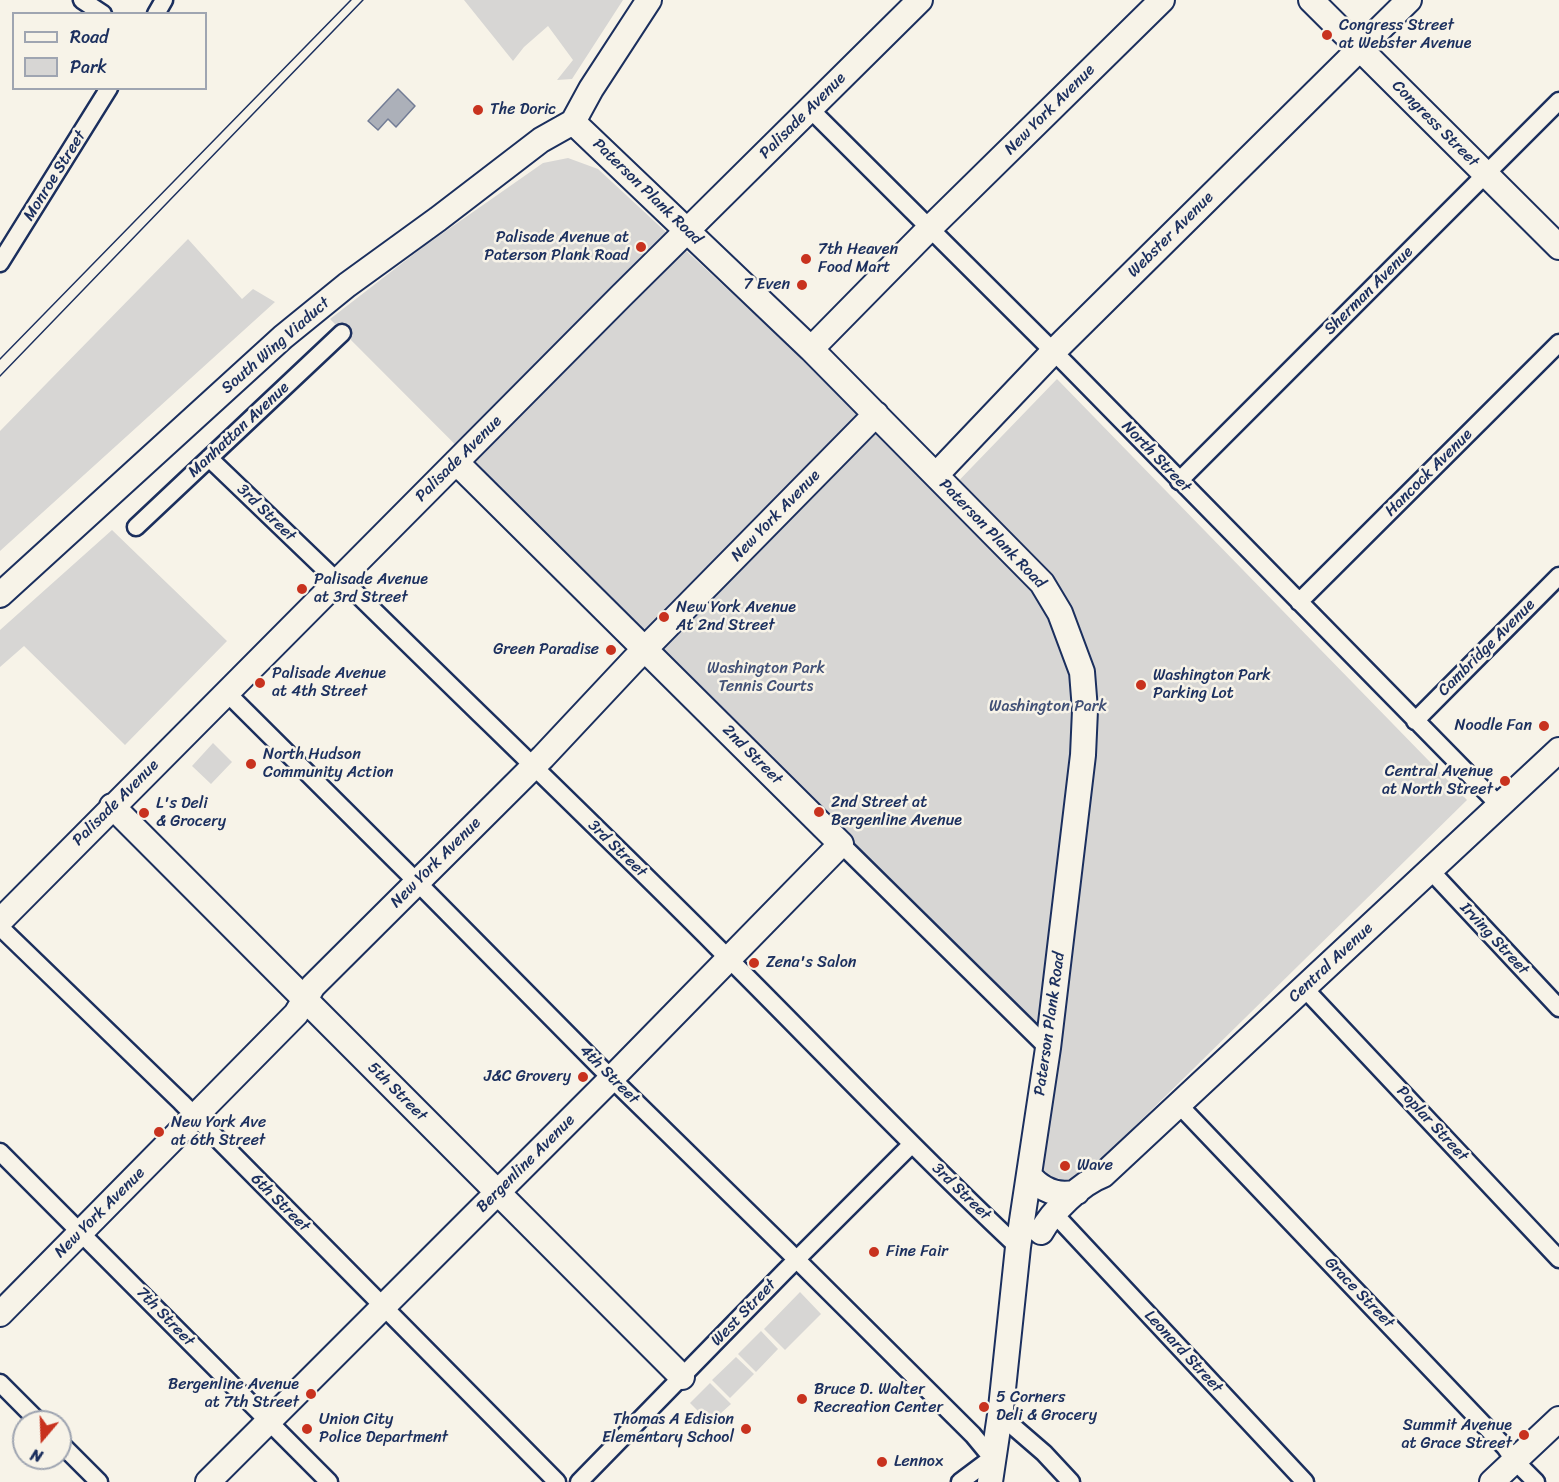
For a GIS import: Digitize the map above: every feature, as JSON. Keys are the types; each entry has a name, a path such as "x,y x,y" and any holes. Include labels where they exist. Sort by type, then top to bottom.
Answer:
{"street":[{"path":"82,0 100,12"},
{"path":"573,122 591,89 649,0"},
{"name":"Palisade Avenue","path":"0,921 112,806 920,0"},
{"name":"New York Avenue","path":"811,349 930,228 1162,0"},
{"name":"Congress Street","path":"1311,0 1559,247"},
{"name":"Webster Avenue","path":"936,475 1053,352 1409,0"},
{"name":"Monroe Street","path":"0,263 108,90"},
{"name":"Sherman Avenue","path":"1179,481 1559,101"},
{"name":"North Street","path":"810,109 1500,806"},
{"name":"Paterson Plank Road","path":"573,122 811,349 1042,583 1060,613 1082,672 1085,710 1083,755 1048,1048 1018,1247 1000,1415 990,1482"},
{"name":"South Wing Viaduct","path":"0,595 283,337 347,285 541,141 573,122"},
{"name":"Manhattan Avenue","path":"136,527 342,333"},
{"name":"Hancock Avenue","path":"1299,602 1559,343"},
{"name":"New York Avenue","path":"0,1314 296,1014 313,986 533,766 876,414"},
{"name":"3rd Street","path":"209,458 337,581 355,592 729,959 911,1145 1018,1247"},
{"name":"2nd Street","path":"456,462 1048,1048"},
{"name":"Cambridge Avenue","path":"1415,721 1559,576"},
{"name":"4th Street","path":"226,692 611,1079 797,1259 973,1435 992,1458"},
{"name":"Central Avenue","path":"1041,1232 1047,1220 1077,1192 1092,1179 1103,1175 1180,1106 1430,870 1557,756"},
{"name":"5th Street","path":"112,806 682,1377"},
{"name":"Bergenline Avenue","path":"208,1482 611,1079 841,844"},
{"name":"Irving Street","path":"1430,870 1559,1008"},
{"name":"6th Street","path":"0,927 195,1117 557,1482"},
{"name":"Poplar Street","path":"1304,988 1559,1259"},
{"name":"Grace Street","path":"1180,1106 1536,1482"},
{"name":"West Street","path":"579,1482 911,1145"},
{"name":"7th Street","path":"0,1152 330,1482"},
{"path":"1029,1175 1046,1189 1064,1195 1077,1192"},
{"name":"Central Avenue","path":"1018,1247 1062,1222 1100,1186 1103,1175"},
{"name":"Leonard Street","path":"1062,1222 1305,1482"},
{"path":"0,1383 27,1410"},
{"path":"1000,1415 1044,1453 1071,1482"},
{"path":"1492,1482 1559,1419"},
{"path":"72,1455 99,1482"},
{"path":"960,1482 992,1458"}],"green space":[{"path":"464,0 623,0 572,79 557,80 573,60 548,26 524,47 513,61"},
{"name":"Washington Park","path":"568,158 598,169 862,414 944,496 1057,379 1467,800 1076,1184 1068,1187 1045,1177 1042,1168 1052,1043 330,319 423,247 543,163"},
{"path":"188,239 242,299 253,289 275,302 0,551 0,431"},
{"path":"112,530 227,641 125,745 24,646 0,667 0,630"},
{"path":"213,743 232,762 211,784 192,766"},
{"path":"800,1292 821,1314 785,1350 764,1329"},
{"path":"761,1331 778,1349 756,1372 738,1354"},
{"path":"736,1357 754,1374 730,1398 712,1380"},
{"path":"710,1383 731,1404 710,1423 690,1403"}],"shaded area":[{"path":"398,89 415,106 396,127 388,119 378,130 368,121"}],"tram line":[{"path":"0,359 351,0"},
{"path":"0,376 363,0"}],"place":[{"name":"Congress Street at Webster Avenue","path":"1327,35"},
{"name":"The Doric","path":"478,110"},
{"name":"Palisade Avenue at Paterson Plank Road","path":"641,247"},
{"name":"7th Heaven Food Mart","path":"806,259"},
{"name":"7 Even","path":"802,285"},
{"name":"Palisade Avenue at 3rd Street","path":"302,589"},
{"name":"New York Avenue At 2nd Street","path":"664,617"},
{"name":"Green Paradise","path":"611,650"},
{"name":"Palisade Avenue at 4th Street","path":"260,683"},
{"name":"Washington Park Parking Lot","path":"1141,685"},
{"name":"Noodle Fan","path":"1544,726"},
{"name":"North Hudson Community Action","path":"251,764"},
{"name":"Central Avenue at North Street","path":"1505,781"},
{"name":"2nd Street at Bergenline Avenue","path":"819,812"},
{"name":"L's Deli & Grocery","path":"144,813"},
{"name":"Zena's Salon","path":"754,963"},
{"name":"J&C Grovery","path":"583,1077"},
{"name":"New York Ave at 6th Street","path":"159,1132"},
{"name":"Wave","path":"1065,1166"},
{"name":"Fine Fair","path":"874,1252"},
{"name":"Bergenline Avenue at 7th Street","path":"311,1394"},
{"name":"Bruce D. Walter Recreation Center","path":"802,1399"},
{"name":"5 Corners Deli & Grocery","path":"984,1407"},
{"name":"Union City Police Department","path":"307,1429"},
{"name":"Thomas A Edision Elementary School","path":"746,1429"},
{"name":"Summit Avenue at Grace Street","path":"1524,1435"},
{"name":"Lennox","path":"882,1462"}],"park label":[{"name":"Washington Park Tennis Courts","path":"766,678"}]}
